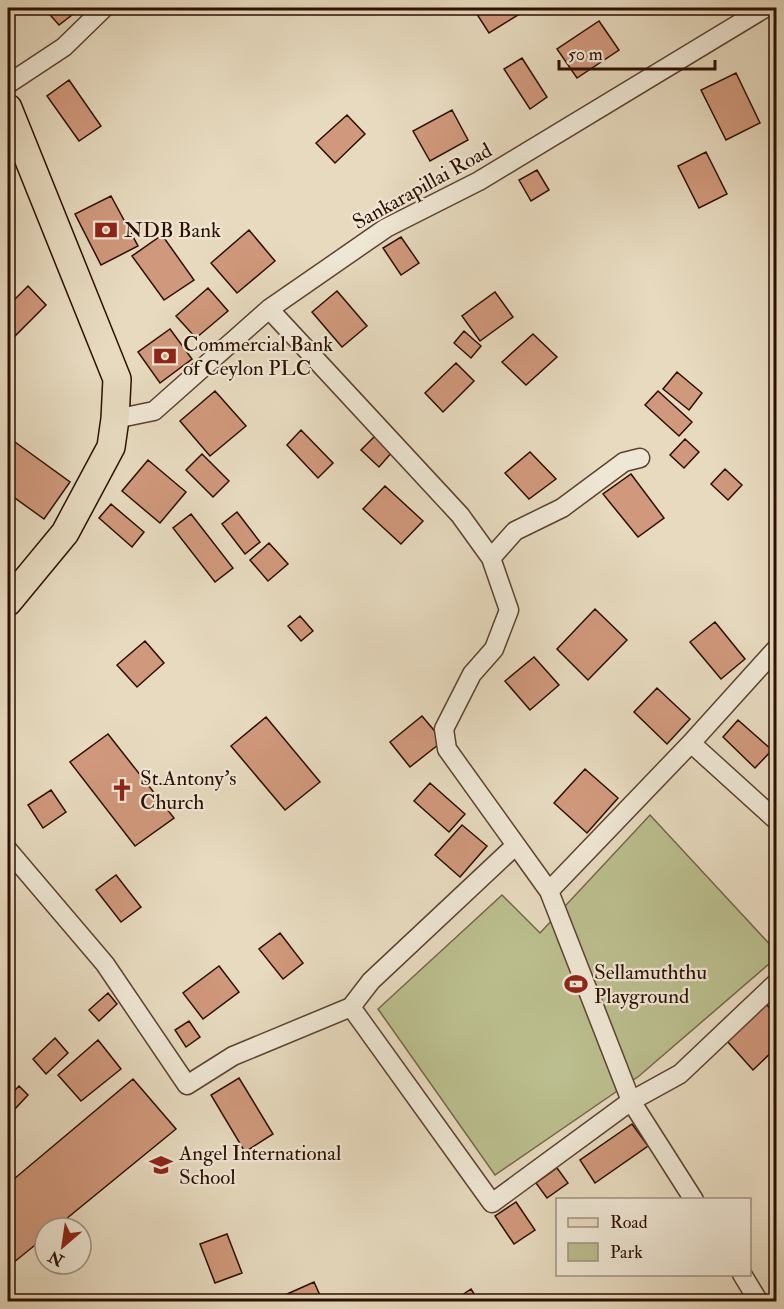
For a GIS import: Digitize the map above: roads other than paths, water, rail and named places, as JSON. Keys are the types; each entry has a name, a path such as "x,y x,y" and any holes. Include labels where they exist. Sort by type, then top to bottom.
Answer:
{"main road":[{"path":"8,108 14,142 117,379 111,447 65,533 8,602"}],"street":[{"path":"8,84 64,47 104,8"},
{"name":"Sankarapillai Road","path":"115,419 154,411 269,309 386,228 479,181 765,8"},
{"path":"269,309 460,515 491,558 509,610 494,649 472,674 444,729 447,749 549,891 631,1101 693,1198"},
{"path":"491,558 514,531 562,508 624,462 640,458"},
{"path":"549,891 691,743 777,648"},
{"path":"691,743 777,820"},
{"path":"8,850 105,964 187,1085 233,1056 351,1007 371,981 516,845"},
{"path":"351,1007 492,1203 631,1101 680,1074 777,984"},
{"path":"743,1276 759,1302"}],"place":[{"name":"NDB Bank","path":"106,230"},
{"name":"Commercial Bank of Ceylon PLC","path":"165,356"},
{"name":"St.Antony's Church","path":"122,790"},
{"name":"Sellamuththu Playground","path":"576,984"},
{"name":"Angel International School","path":"161,1165"}]}
